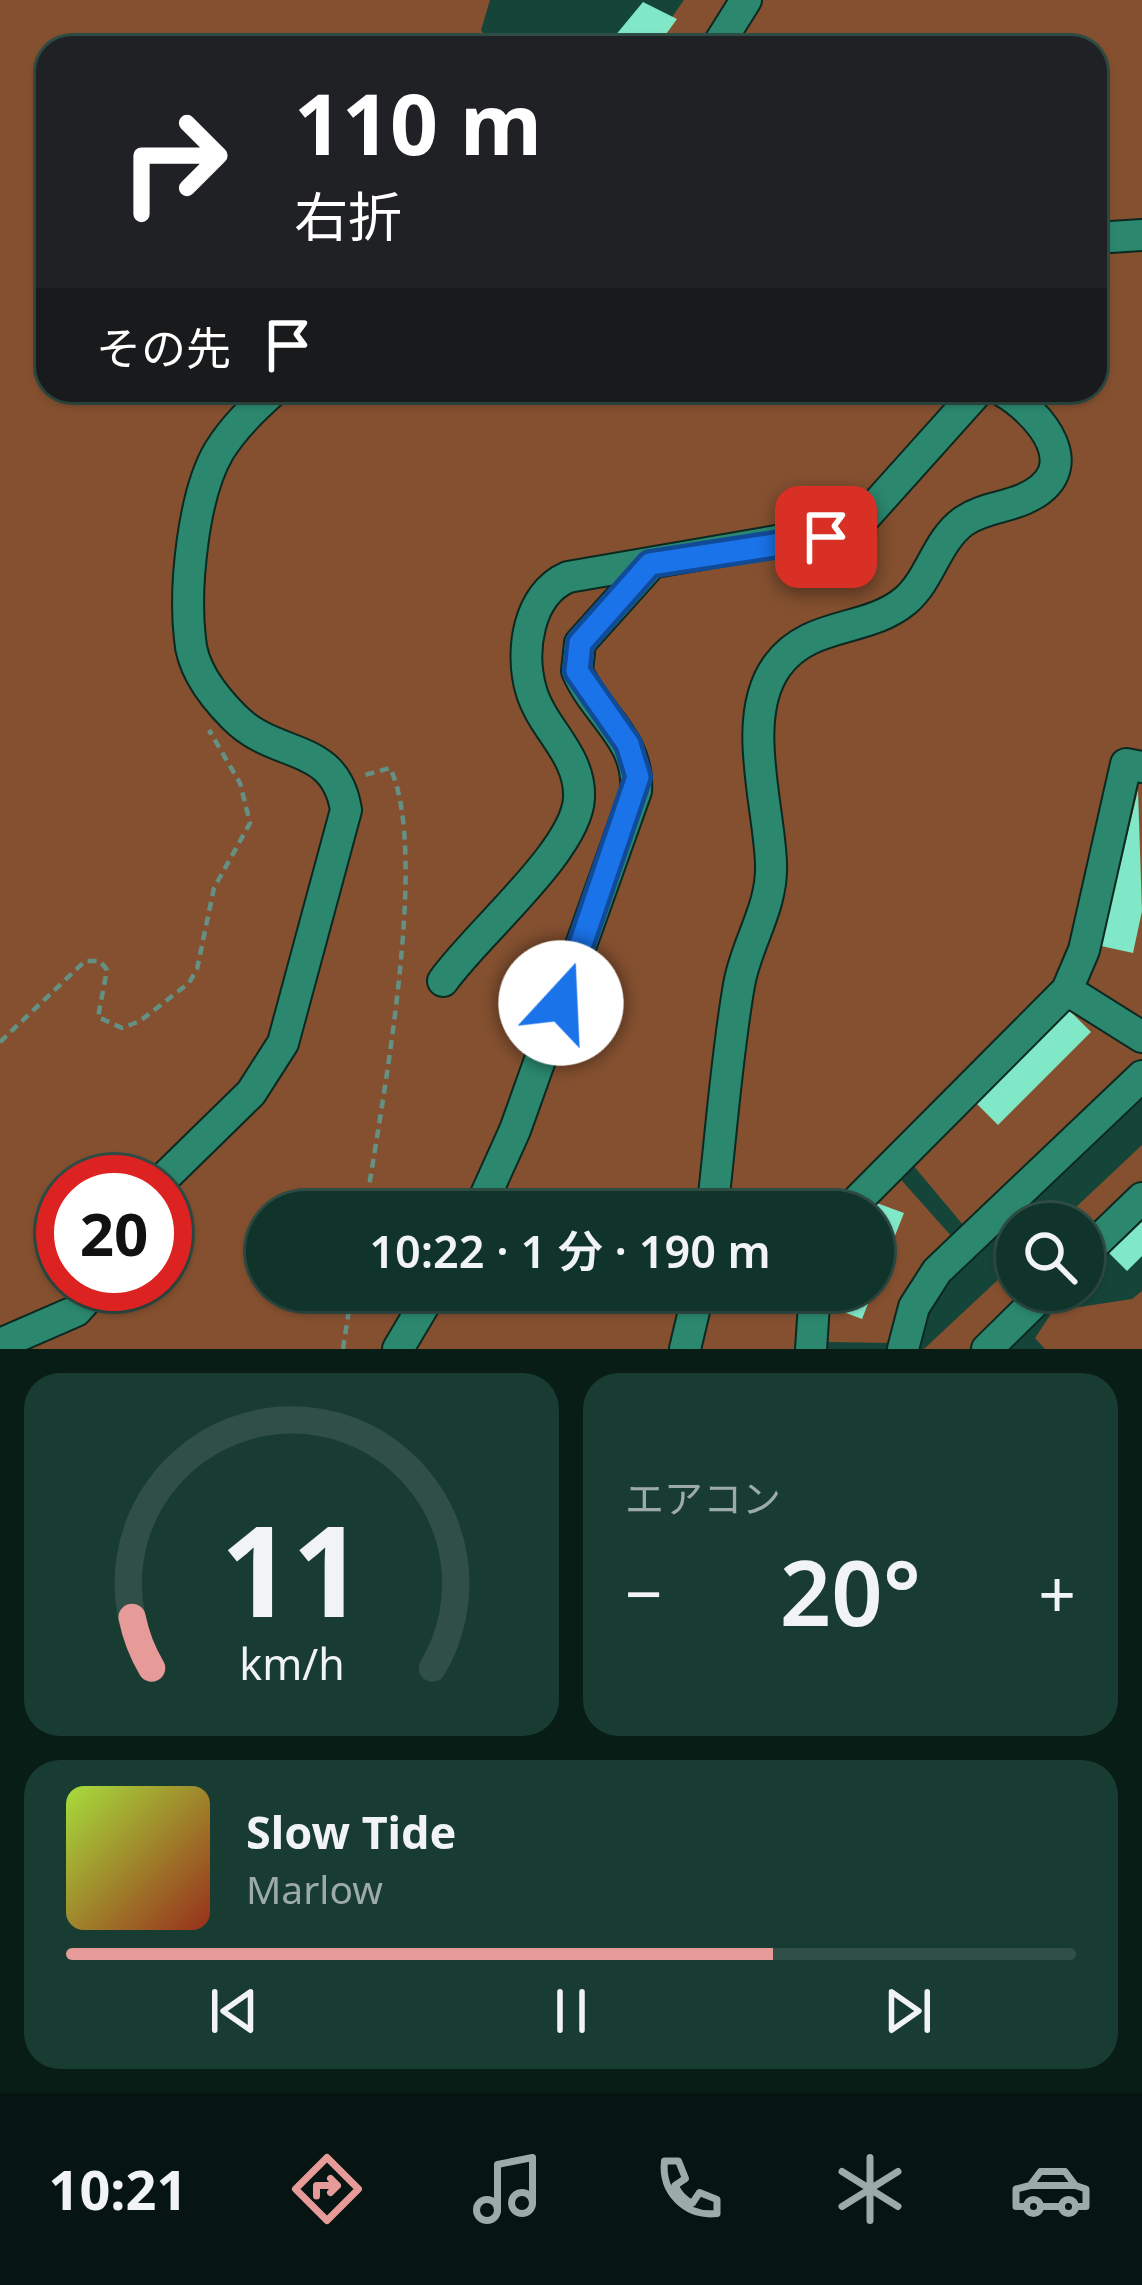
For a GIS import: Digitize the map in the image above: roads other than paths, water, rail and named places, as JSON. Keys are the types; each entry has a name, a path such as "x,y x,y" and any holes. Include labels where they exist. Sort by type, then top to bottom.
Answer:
{"street":[{"path":"724,36 746,0"},
{"path":"1107,237 1142,235"},
{"path":"188,1155 251,1093 284,1043 346,810 342,787 328,766 238,722 205,680 190,639 196,512 204,483 242,419 261,402"},
{"path":"443,981 472,940 567,840 579,800 572,762 531,693 534,608 555,583 846,529 865,517 968,402"},
{"path":"715,1191 740,980 764,916 772,867 761,740 765,691 775,668 792,649 813,635 906,601 956,527 976,513 1024,499 1050,475 1055,453 1049,428 1022,402"},
{"path":"487,1191 515,1130 636,791 635,760 628,744 577,671 580,643 650,564"},
{"path":"867,1191 1067,990 1084,950 1134,765"},
{"path":"1067,990 1142,1037"},
{"path":"903,1349 914,1307 937,1271 1142,1076"},
{"path":"1104,1235 1142,1198"},
{"path":"0,1344 76,1311"},
{"path":"398,1349 421,1311"},
{"path":"685,1349 694,1311"},
{"path":"811,1349 814,1311"},
{"path":"987,1349 1026,1311"}]}
